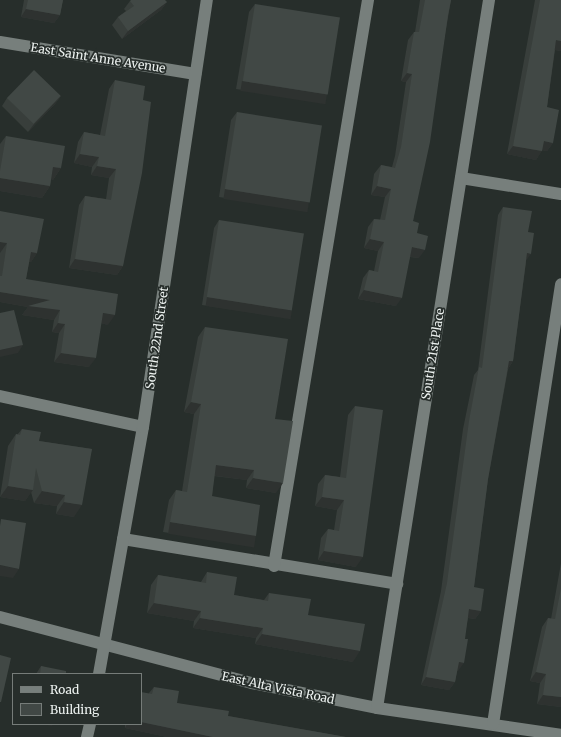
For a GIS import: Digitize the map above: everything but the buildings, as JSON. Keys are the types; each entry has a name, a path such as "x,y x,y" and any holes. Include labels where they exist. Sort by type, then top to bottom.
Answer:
{"street":[{"name":"South 22nd Street","path":"99,673 143,427 207,0"},
{"path":"274,566 368,0"},
{"name":"South 21st Place","path":"377,708 489,0"},
{"name":"East Saint Anne Avenue","path":"0,42 195,74"},
{"path":"461,178 561,194"},
{"path":"494,724 561,284"},
{"path":"0,396 143,427"},
{"path":"123,539 274,566 397,584"},
{"name":"East Alta Vista Road","path":"0,617 105,642 168,664 377,708 561,735"},
{"path":"87,737 90,725"}]}
